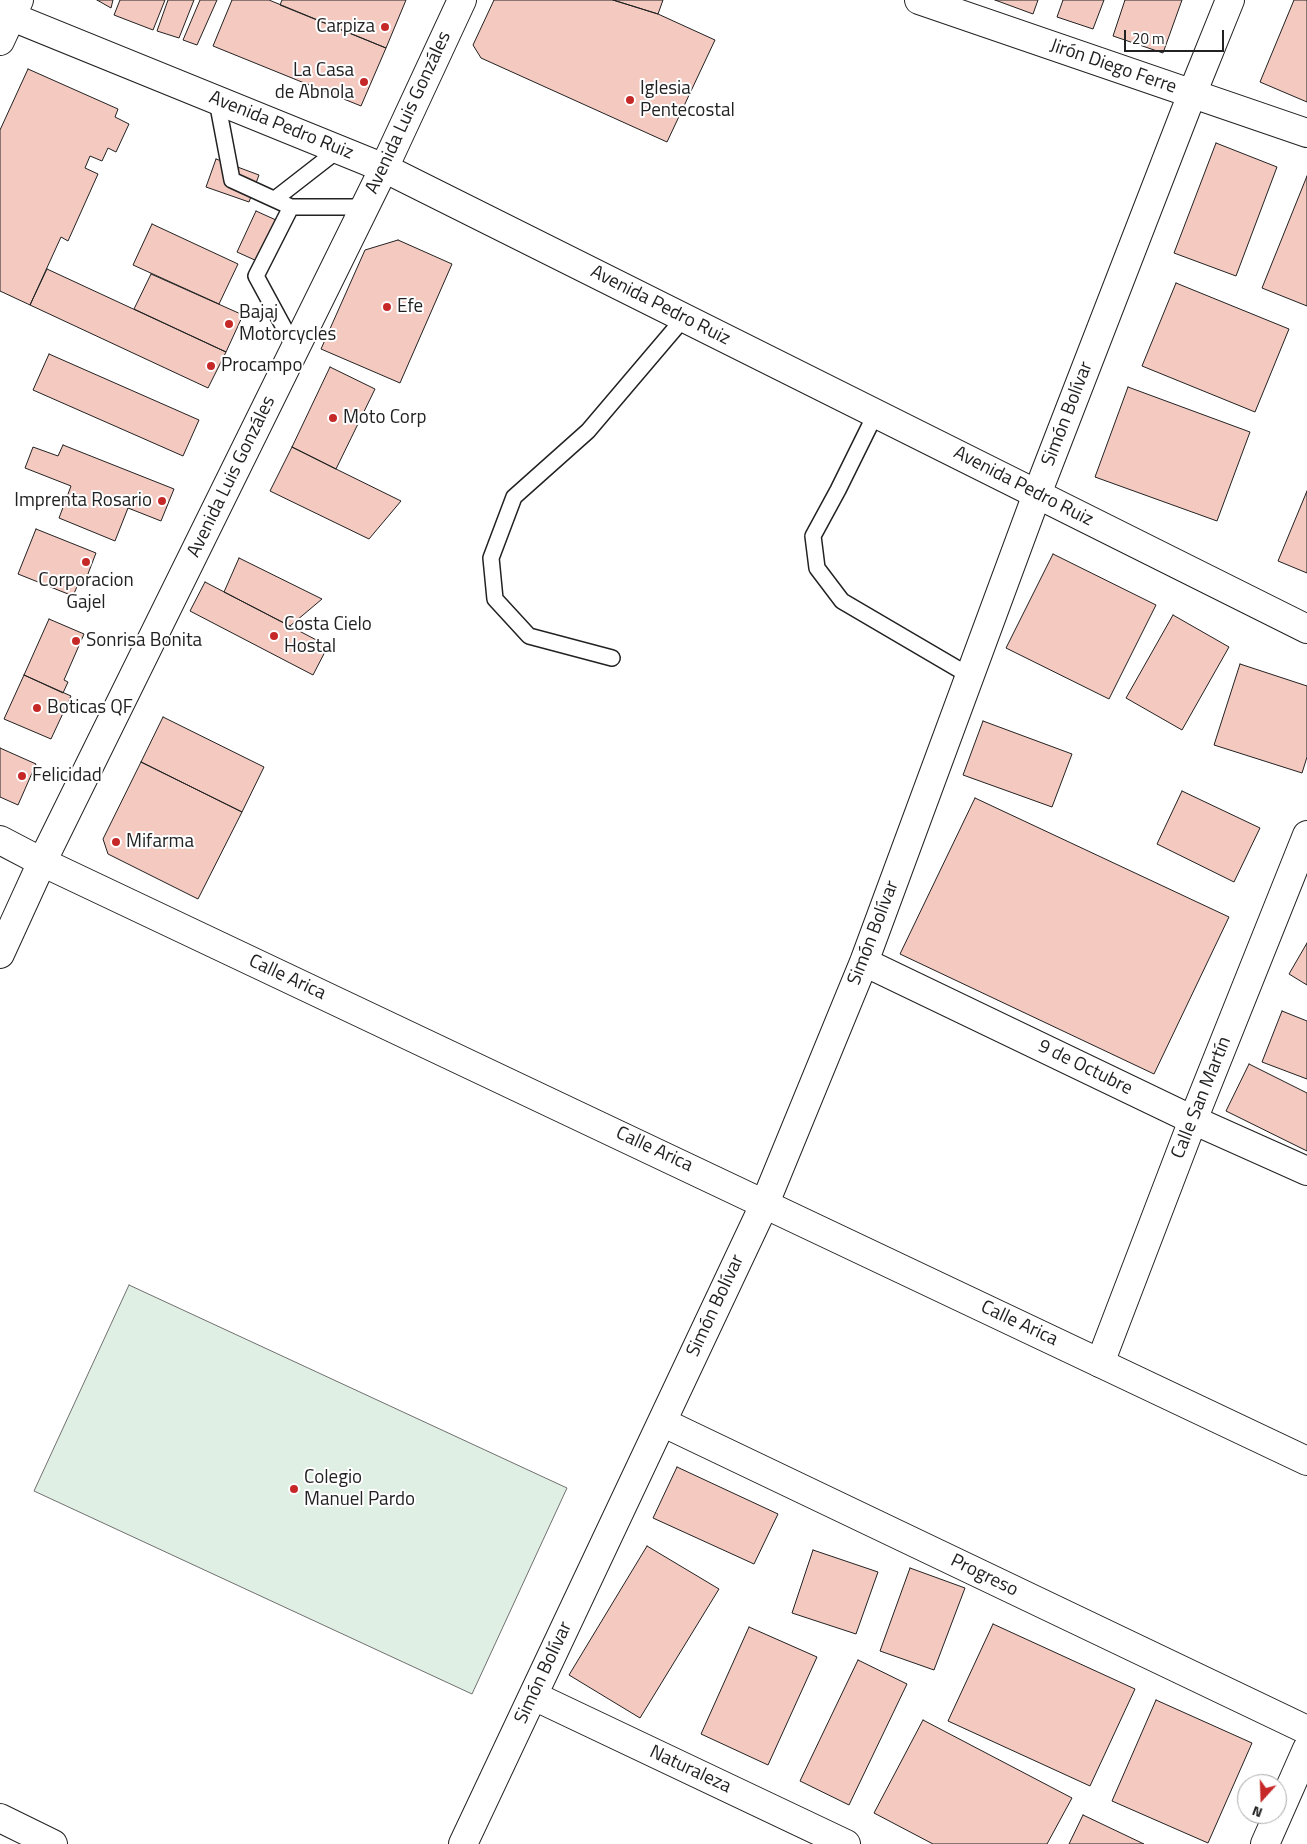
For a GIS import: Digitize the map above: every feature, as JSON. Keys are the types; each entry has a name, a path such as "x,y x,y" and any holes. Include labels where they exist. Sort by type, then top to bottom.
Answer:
{"street":[{"name":"Avenida Luis Gonzáles","path":"0,954 42,862 384,168 462,0"},
{"name":"Jirón Diego Ferre","path":"918,0 1307,133"},
{"name":"Simón Bolívar","path":"463,1844 765,1203 864,962 1037,494 1230,0"},
{"name":"Avenida Pedro Ruiz","path":"10,10 217,101 384,168 1307,629"},
{"path":"0,42 10,10"},
{"name":"Calle San Martín","path":"1100,1363 1193,1120 1307,835"},
{"name":"Calle Arica","path":"0,840 42,862 1307,1461"},
{"name":"9 de Octubre","path":"864,962 1193,1120 1307,1171"},
{"name":"Progreso","path":"662,1422 1307,1730"},
{"name":"Naturaleza","path":"534,1696 846,1844"},
{"path":"1265,1844 1307,1749"},
{"path":"0,1818 53,1844"}],"lane":[{"path":"217,101 232,180 292,207 365,207"},
{"path":"276,199 338,150"},
{"path":"292,207 256,276 295,348"},
{"path":"612,658 529,636 495,599 491,558 514,497 588,431 684,318"},
{"path":"876,413 813,536 817,568 842,601 970,676"}],"green space":[{"path":"129,1285 567,1488 472,1694 34,1491"}],"building":[{"path":"97,0 113,0 111,8"},
{"path":"120,0 165,0 153,30 114,15"},
{"path":"168,0 194,0 179,38 157,31"},
{"path":"200,0 217,0 197,45 183,40"},
{"path":"232,0 269,0 386,48 361,106 213,46"},
{"path":"282,0 406,0 386,48 280,5"},
{"name":"Iglesia Pentecostal","path":"494,0 613,0 658,14 715,40 667,142 481,58 473,45"},
{"path":"613,0 663,0 658,14"},
{"path":"995,0 1038,0 1033,14"},
{"path":"1063,0 1104,0 1093,29 1057,17"},
{"path":"1125,0 1182,0 1163,53 1113,36"},
{"path":"1294,0 1307,0 1307,102 1260,82"},
{"path":"28,69 118,109 115,117 129,124 116,152 108,148 102,161 90,156 85,168 98,174 68,241 61,237 30,305 0,291 0,130"},
{"path":"1216,143 1277,167 1236,276 1174,253"},
{"path":"216,159 259,175 249,202 206,187"},
{"path":"1307,176 1307,306 1262,288"},
{"path":"256,211 287,225 268,266 237,252"},
{"path":"152,224 238,264 219,304 133,265"},
{"name":"Efe","path":"398,240 452,264 400,383 321,349 365,250"},
{"path":"47,269 226,352 208,388 30,305"},
{"path":"151,274 243,315 226,352 134,309"},
{"path":"1176,283 1289,329 1255,412 1142,366"},
{"path":"49,354 199,420 183,456 33,390"},
{"name":"Moto Corp","path":"330,367 375,389 336,469 292,447"},
{"path":"1128,387 1250,432 1217,521 1095,477"},
{"path":"63,445 174,489 161,521 128,508 115,541 59,518 71,486 25,468 33,447 58,456"},
{"path":"292,447 401,501 369,539 270,491"},
{"path":"1307,491 1307,573 1278,561"},
{"path":"36,529 96,553 86,579 81,577 73,596 18,574"},
{"path":"1053,554 1156,605 1109,699 1006,648"},
{"path":"239,558 322,599 290,626 224,592"},
{"name":"Costa Cielo Hostal","path":"205,582 328,646 313,675 190,611"},
{"path":"1173,615 1229,647 1182,730 1126,698"},
{"path":"49,619 84,634 64,680 68,682 63,693 24,675"},
{"path":"1240,664 1307,686 1307,757 1302,773 1214,745"},
{"name":"Boticas QF","path":"24,675 71,696 51,739 4,719"},
{"path":"163,717 264,767 242,812 141,762"},
{"path":"983,721 1072,754 1052,807 963,775"},
{"path":"0,748 36,764 18,805 0,797"},
{"path":"141,762 242,812 198,899 108,854 103,839"},
{"path":"1182,791 1260,828 1234,882 1157,844"},
{"path":"975,798 1229,917 1154,1074 900,954"},
{"path":"1307,943 1307,985 1289,974"},
{"path":"1282,1011 1307,1021 1307,1079 1262,1062"},
{"path":"1249,1064 1307,1093 1307,1151 1226,1111"},
{"path":"677,1467 778,1514 754,1564 653,1518"},
{"path":"647,1546 719,1589 640,1718 569,1675"},
{"path":"813,1550 878,1572 856,1634 792,1613"},
{"path":"910,1568 965,1588 934,1670 880,1651"},
{"path":"993,1624 1135,1689 1090,1786 948,1721"},
{"path":"749,1627 817,1657 768,1765 701,1734"},
{"path":"858,1660 907,1684 849,1805 800,1781"},
{"path":"1156,1700 1252,1743 1208,1843 1112,1801"},
{"path":"923,1720 1072,1798 1047,1844 933,1844 874,1813"},
{"path":"1083,1815 1144,1844 1069,1844"}],"place":[{"name":"Carpiza","path":"385,27"},
{"name":"La Casa de Abnola","path":"364,82"},
{"name":"Iglesia Pentecostal","path":"630,100"},
{"name":"Efe","path":"387,307"},
{"name":"Bajaj Motorcycles","path":"229,324"},
{"name":"Procampo","path":"211,366"},
{"name":"Moto Corp","path":"333,418"},
{"name":"Imprenta Rosario","path":"162,501"},
{"name":"Corporacion Gajel","path":"86,562"},
{"name":"Costa Cielo Hostal","path":"274,636"},
{"name":"Sonrisa Bonita","path":"76,641"},
{"name":"Boticas QF","path":"37,708"},
{"name":"Felicidad","path":"22,776"},
{"name":"Mifarma","path":"116,842"},
{"name":"Colegio Manuel Pardo","path":"294,1489"}]}
